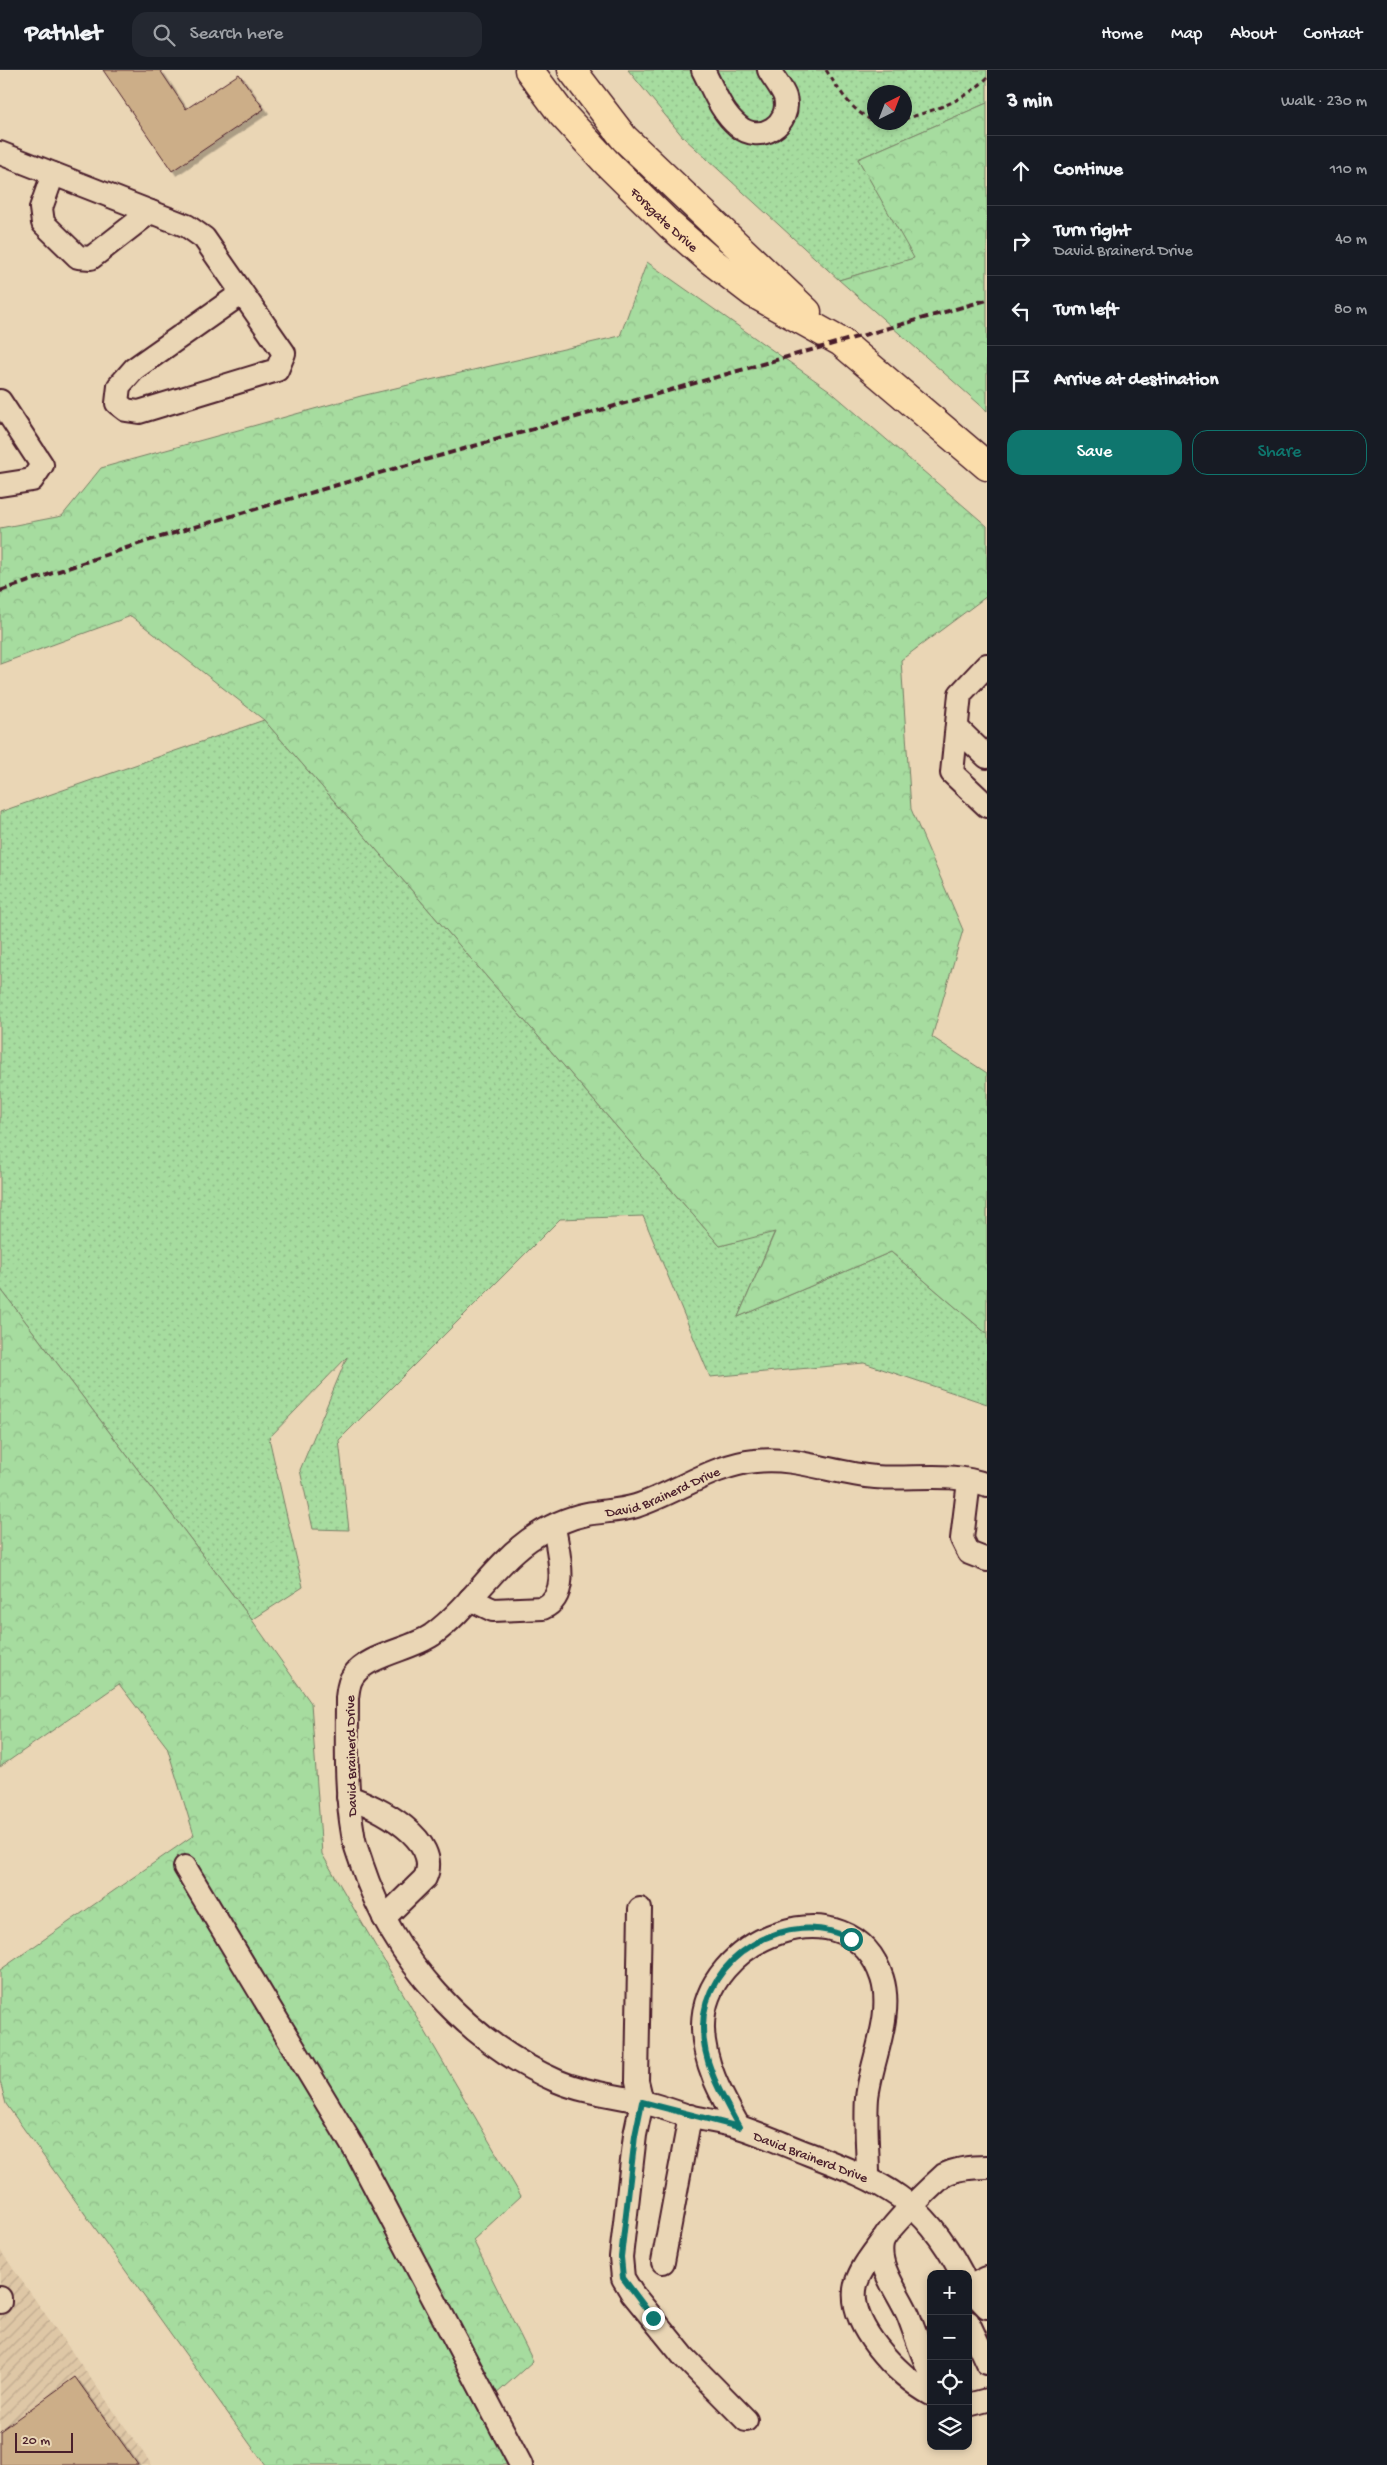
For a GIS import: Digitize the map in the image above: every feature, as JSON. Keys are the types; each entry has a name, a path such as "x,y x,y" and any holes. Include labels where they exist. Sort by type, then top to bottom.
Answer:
{"main road":[{"name":"Forsgate Drive","path":"529,70 562,113 608,164 696,249 753,293 829,334"},
{"name":"Forsgate Drive","path":"572,70 624,138 829,334 987,466"}],"street":[{"path":"703,70 727,115 738,127 752,135 764,134 776,127 783,114 785,98 769,70"},
{"path":"0,153 187,226 204,238 284,353 277,370 138,412 126,410 118,402 119,386 134,369 242,293"},
{"path":"53,174 41,208 43,222 78,257 92,258 150,212"},
{"path":"0,401 42,465 32,480 0,485"},
{"path":"987,665 960,694 952,773 987,806"},
{"path":"957,728 987,757"},
{"name":"David Brainerd Drive","path":"960,2270 937,2232 913,2206 891,2190 868,2177 739,2127 690,2116 642,2102 600,2095 557,2080 488,2040 455,2012 427,1982 405,1953 384,1918 369,1886 353,1836 348,1797 347,1698 349,1683 354,1675 366,1665 410,1647 432,1634 470,1599 506,1559 530,1539 554,1526 587,1514 636,1506 719,1470 739,1463 757,1460 791,1462 875,1477 924,1477 978,1483"},
{"path":"978,1483 962,1539 969,1553 987,1560"},
{"path":"470,1599 493,1610 543,1608 550,1605 560,1589 554,1526"},
{"path":"348,1797 382,1811 420,1842 427,1852 429,1869 426,1878 384,1918"},
{"path":"185,1867 357,2153 521,2465"},
{"path":"640,1909 637,2080 642,2102 635,2136 621,2257 623,2278 632,2293 684,2357 746,2420"},
{"path":"739,2127 713,2077 704,2047 702,2028 708,1995 717,1980 741,1954 776,1933 790,1928 810,1927 840,1933 851,1939 869,1955 882,1978 884,1991 885,2008 868,2096 868,2177"},
{"path":"663,2262 690,2116"},
{"path":"927,2391 897,2370 858,2317 855,2304 856,2285 862,2268 882,2241 940,2179 951,2172 987,2167"},
{"path":"882,2241 882,2258 886,2270 908,2316 927,2365"},
{"path":"972,2285 987,2278"},
{"path":"972,2291 987,2308"},
{"path":"972,2331 987,2364"},
{"path":"972,2403 987,2400"}],"path":[{"path":"826,70 854,109 867,118"},
{"path":"912,117 949,104 967,95 987,78"}],"shaded area":[{"path":"0,2250 152,2465 0,2465"}],"green space":[{"path":"628,70 987,70 987,103 858,159 915,258 839,280 683,137"},
{"path":"987,103 987,411 839,280 914,258 858,159"},
{"path":"647,262 829,390 987,526 987,596 901,660 911,809 963,930 932,1037 987,1073 987,1334 891,1252 738,1317 775,1232 720,1246 264,720 131,616 0,664 0,528 62,516 101,468 361,396 620,336"},
{"path":"264,720 720,1246 775,1231 738,1317 891,1252 987,1334 987,1404 864,1363 710,1377 643,1216 560,1219 339,1440 349,1530 313,1529 300,1470 347,1357 269,1438 303,1587 252,1620 0,1288 0,812"},
{"path":"0,1288 252,1620 311,1703 322,1854 521,2196 473,2240 533,2361 484,2405 517,2465 265,2465 6,2104 0,2081 0,1970 194,1835 167,1747 119,1684 0,1767"}],"building":[{"path":"103,70 160,70 186,109 239,74 264,109 172,171"},
{"path":"75,2377 138,2465 0,2465 0,2431"}],"railway":[{"path":"0,591 147,541 987,300"}],"route":[{"path":"653,2318 632,2293 623,2278 621,2257 635,2136 642,2102 690,2116 739,2127 720,2093 710,2069 704,2047 702,2028 708,1995 728,1966 741,1954 758,1942 776,1933 790,1928 810,1927 840,1933 851,1939"}]}
